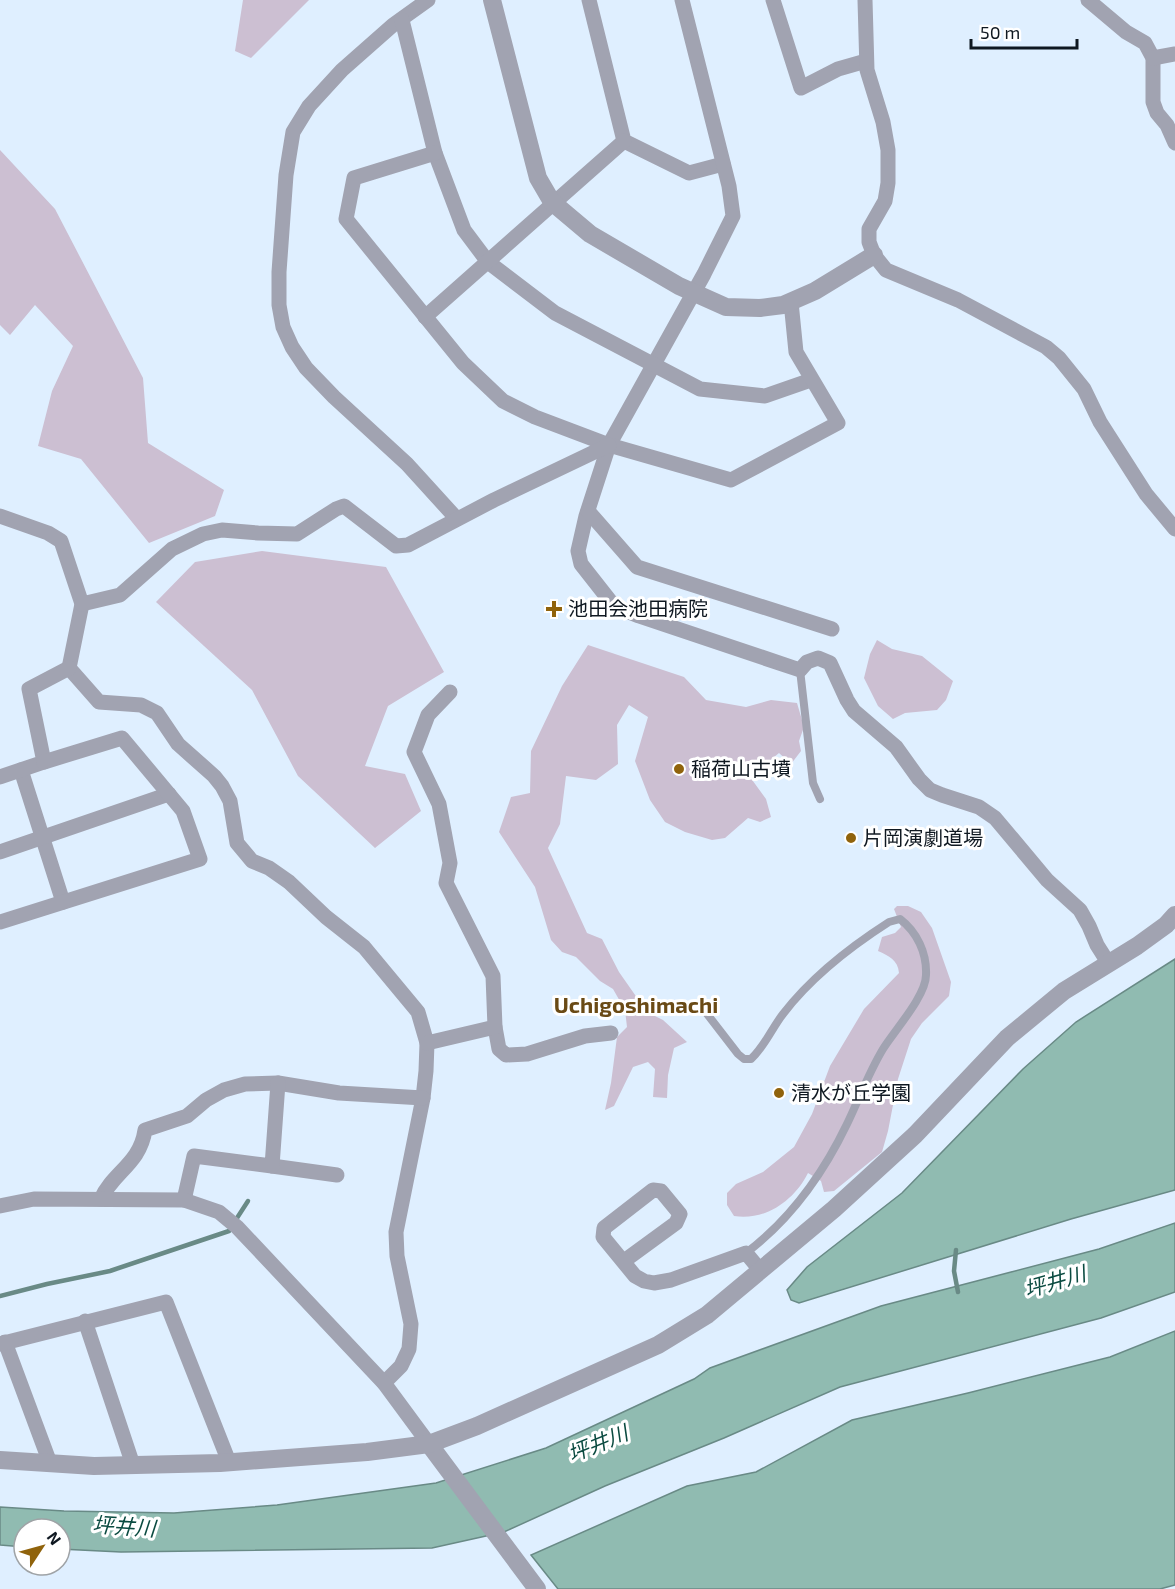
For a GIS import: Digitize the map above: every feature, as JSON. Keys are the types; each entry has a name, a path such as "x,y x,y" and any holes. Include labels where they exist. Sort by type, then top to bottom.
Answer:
{"street":[{"path":"428,0 342,70 309,106 293,132 286,175 279,305 283,327 292,347 306,368 407,464 457,519"},
{"path":"492,0 538,178 552,202 590,234 693,293 726,307 760,308 783,305 815,291 874,255"},
{"path":"589,0 624,141 689,173 723,164"},
{"path":"682,0 723,164 732,216 693,293 609,446 578,551 581,564 614,606 800,670 807,662 818,658 830,663 854,711 896,747 919,779 930,790 979,807 994,818 1047,880 1080,910 1109,964"},
{"path":"773,0 801,88 838,69 866,61"},
{"path":"865,0 867,70 883,122 888,150 888,183 885,201 869,229 869,243 874,255 886,270 967,305 1046,347 1059,358 1084,389 1100,422 1146,494 1175,529"},
{"path":"1088,0 1126,32 1146,43 1153,58 1153,102 1175,143"},
{"path":"402,20 435,153 464,230 488,262 555,313 700,389 765,396 812,380"},
{"path":"1153,58 1175,54"},
{"path":"425,317 552,202 624,141"},
{"path":"435,153 354,178 346,219 463,363 503,401 535,417 609,446 731,480 838,423 796,352 791,302"},
{"path":"82,604 120,595 172,549 203,534 222,530 297,534 336,508 344,506 396,546 408,544 609,446"},
{"path":"588,511 637,567 832,630"},
{"path":"0,516 48,532 61,542 82,604 69,668"},
{"path":"44,762 29,689 69,668"},
{"path":"69,668 99,702 141,705 157,713 178,744 222,786 230,801 237,843 252,861 269,868 289,882 326,917 364,947 418,1012 427,1043 423,1098 396,1232 397,1256 411,1324 409,1349 401,1366 384,1383"},
{"path":"450,692 428,715 414,752 439,804 450,863 446,882 493,976 495,1027 499,1049 506,1054 526,1054 585,1036 611,1033"},
{"path":"0,777 122,738 183,811 200,859 0,922"},
{"path":"21,770 63,902"},
{"path":"0,852 169,794"},
{"path":"0,1460 94,1466 229,1462 367,1452 429,1444 477,1426 658,1346 707,1315 834,1209 915,1135 1007,1038 1064,991 1166,925 1175,915"},
{"path":"427,1043 495,1027"},
{"path":"101,1199 105,1191 133,1161 143,1144 145,1130 187,1116 206,1100 224,1090 245,1084 278,1083 339,1094 423,1098"},
{"path":"272,1166 278,1083"},
{"path":"184,1200 194,1156 337,1175"},
{"path":"624,1261 676,1223 680,1214 661,1191 653,1190 604,1228 603,1237 635,1276 654,1283 672,1280 746,1253 761,1271"},
{"path":"0,1206 34,1199 184,1200 219,1212 237,1227 384,1383 537,1589"},
{"path":"50,1463 3,1343 165,1302 229,1462"},
{"path":"85,1321 133,1465"}],"lane":[{"path":"800,670 813,783 820,799"},
{"path":"704,1010 738,1054 744,1059 751,1059 783,1014 824,969 889,922 900,919 910,927 925,957 927,975 925,984 909,1012 882,1050 846,1126 812,1185 791,1212 763,1240 746,1253"}],"shaded area":[{"path":"243,0 309,0 251,58 235,51"},
{"path":"0,150 55,209 143,378 148,443 224,490 215,516 149,543 81,459 38,446 52,391 73,346 35,305 10,335 0,325"},
{"path":"262,551 386,567 444,672 388,706 365,766 405,774 421,811 375,848 298,776 252,690 156,602 195,562"},
{"path":"877,640 892,649 922,656 953,681 946,700 937,710 905,713 893,719 878,706 864,678 870,654"},
{"path":"588,645 684,677 706,700 746,707 771,700 797,703 804,727 799,741 801,751 791,764 779,753 750,777 766,799 771,817 760,822 748,818 725,838 712,840 685,832 665,822 650,800 635,761 648,717 629,705 617,725 618,764 596,780 566,776 560,824 548,848 587,933 602,939 619,972 647,1012 663,1020 687,1042 674,1048 668,1075 667,1098 653,1097 655,1069 648,1062 633,1067 614,1106 605,1110 617,1037 627,1027 625,1010 613,989 600,981 576,957 562,952 551,940 535,887 499,832 511,797 530,793 531,751 562,686"},
{"path":"897,906 908,906 921,912 932,928 951,982 949,996 922,1023 911,1039 898,1079 882,1152 834,1191 824,1192 821,1181 808,1173 795,1192 777,1207 757,1215 734,1216 727,1205 727,1193 736,1184 763,1172 794,1147 812,1114 830,1066 864,1009 899,973 895,962 878,951 882,937 895,933 901,927 894,909"}],"water":[{"path":"1175,959 1175,1190 1071,1219 799,1303 791,1300 787,1290 807,1267 902,1193 1023,1069 1076,1022"},
{"name":"坪井川","path":"1175,1223 1175,1292 1101,1318 840,1387 724,1438 605,1486 504,1532 432,1548 121,1552 72,1550 72,1517 12,1517 12,1546 0,1545 0,1507 174,1513 277,1505 436,1483 546,1448 694,1379 710,1368 881,1306 1099,1249"},
{"path":"1175,1331 1175,1585 1160,1589 558,1589 531,1555 687,1486 756,1472 852,1420 1110,1357"}],"waterway":[{"path":"237,1218 248,1201"},
{"path":"0,1296 110,1271 229,1231"},
{"path":"956,1250 954,1271 958,1292"}],"place":[{"name":"池田会池田病院","path":"554,609"},
{"name":"稲荷山古墳","path":"679,769"},
{"name":"片岡演劇道場","path":"851,838"},
{"name":"清水が丘学園","path":"779,1093"}],"district":[{"name":"Uchigoshimachi","path":"636,1005"}]}
